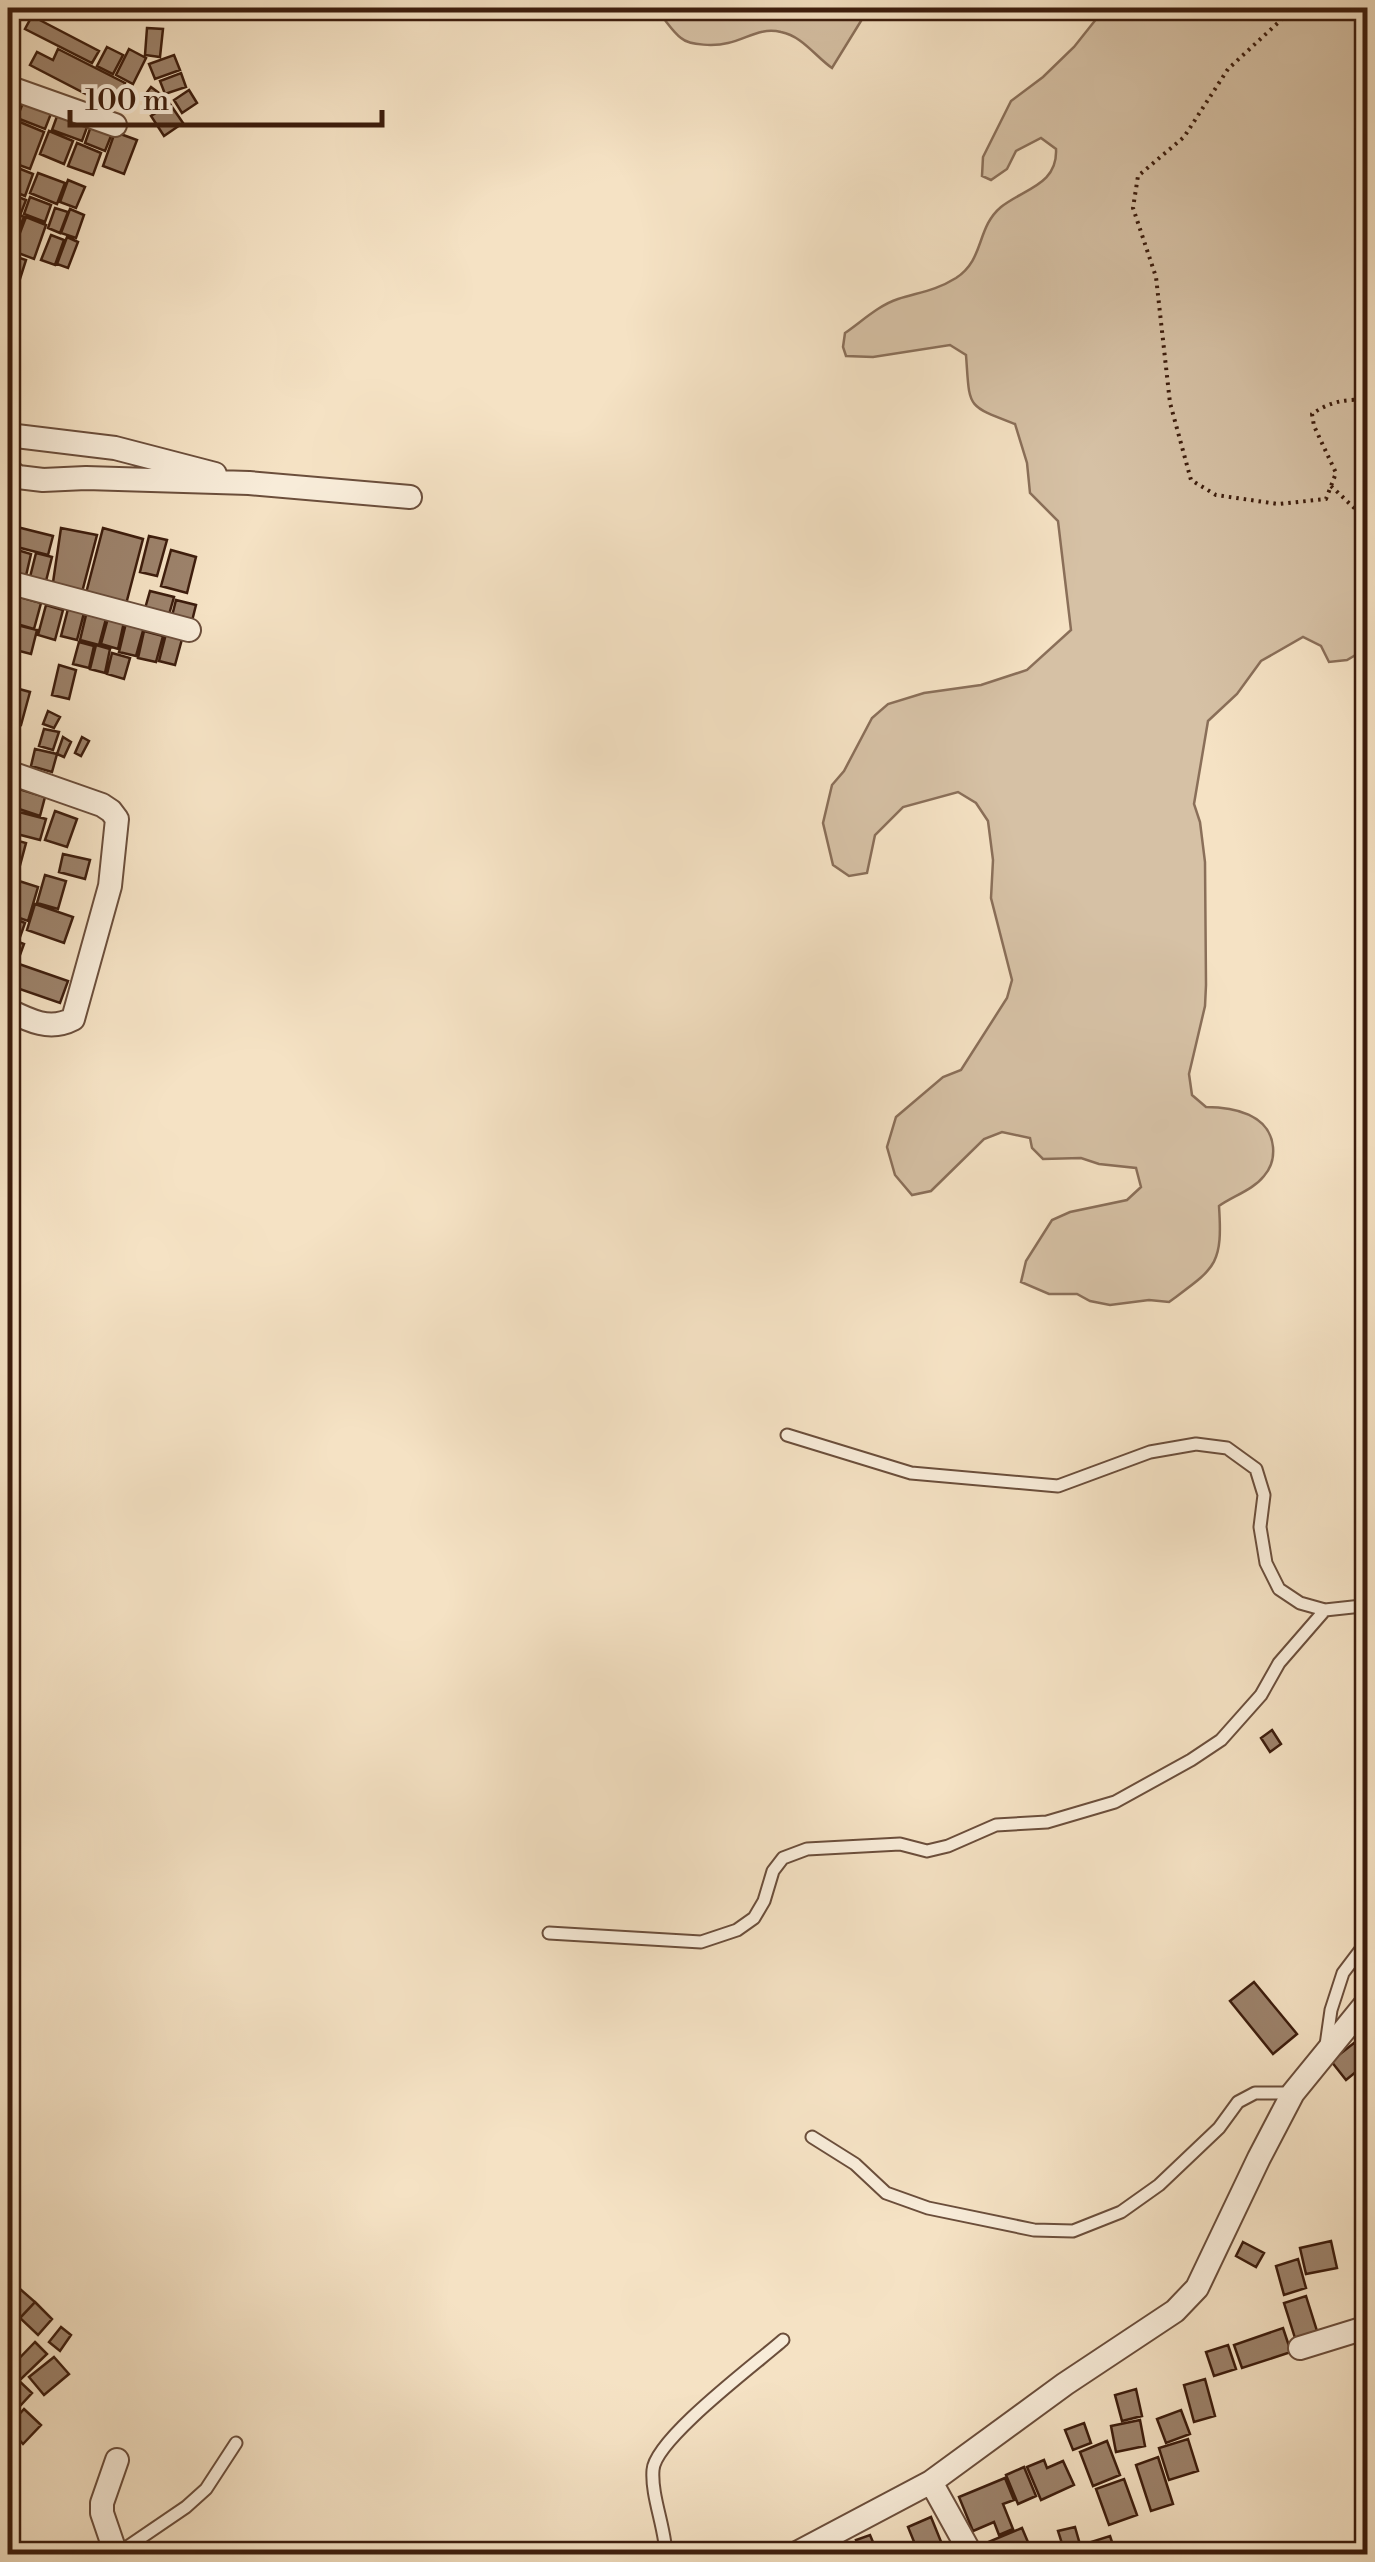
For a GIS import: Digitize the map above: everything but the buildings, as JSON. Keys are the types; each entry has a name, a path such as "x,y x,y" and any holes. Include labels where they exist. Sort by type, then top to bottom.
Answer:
{"street":[{"path":"8,87 116,125"},
{"path":"8,435 115,448 249,483"},
{"path":"8,470 18,478 44,480 249,483 410,498"},
{"path":"8,582 189,630"},
{"path":"8,772 102,806 117,820 110,886 73,1019 60,1026 46,1026 8,1010"},
{"path":"794,2554 931,2482 1065,2384 1175,2311 1197,2288 1293,2093 1368,2001"},
{"path":"1300,2348 1368,2327"},
{"path":"116,2554 102,2502 117,2460"},
{"path":"931,2482 971,2554"}],"lane":[{"path":"787,1435 910,1473 1058,1486 1150,1452 1196,1444 1227,1448 1256,1468 1264,1495 1260,1527 1266,1563 1280,1589 1300,1603 1325,1610 1366,1605"},
{"path":"549,1933 702,1942 737,1930 754,1918 772,1871 783,1858 808,1850 900,1844 928,1851 996,1825 1046,1822 1115,1802 1221,1740 1325,1610"},
{"path":"1325,2054 1331,2010 1343,1973 1368,1940"},
{"path":"812,2137 855,2164 886,2193 928,2208 1034,2230 1072,2232 1121,2212 1159,2185 1219,2128 1238,2102 1256,2093 1293,2093"},
{"path":"666,2554 653,2470 657,2456 678,2431 784,2340"},
{"path":"116,2554 186,2508 206,2488 236,2443"}],"path":[{"path":"1294,8 1228,69 1184,137 1138,176 1133,208 1156,277 1170,403 1191,480 1216,496 1278,504 1326,499 1336,473 1312,414 1343,399 1368,400"},
{"path":"1330,486 1368,521"}],"shaded area":[{"path":"633,8 869,8 832,68 789,34 767,31 723,44 697,44 681,38 660,14"},
{"path":"1105,8 1368,8 1368,610 1364,650 1347,660 1329,662 1321,646 1303,637 1261,661 1237,694 1208,721 1194,804 1205,862 1206,985 1189,1074 1192,1095 1206,1107 1238,1111 1258,1120 1270,1136 1273,1159 1259,1181 1219,1206 1217,1254 1206,1273 1169,1302 1149,1300 1110,1305 1077,1294 1049,1294 1021,1282 1026,1261 1052,1220 1070,1212 1127,1200 1141,1187 1136,1168 1081,1158 1043,1159 1032,1148 1030,1138 1002,1132 984,1139 931,1191 912,1195 895,1175 887,1147 896,1117 943,1077 961,1070 1007,998 1012,980 991,898 993,860 988,821 976,803 958,792 903,807 875,835 867,873 849,876 833,865 823,823 832,785 844,771 872,718 888,704 924,693 981,685 1027,670 1071,630 1058,521 1030,493 1027,463 1015,424 987,413 973,402 966,355 950,345 873,357 846,356 843,347 845,333 877,309 956,278 972,262 993,215 1038,185 1051,171 1056,149 1041,138 1016,151 1007,169 991,180 982,176 983,157 1011,101 1074,47"}]}
